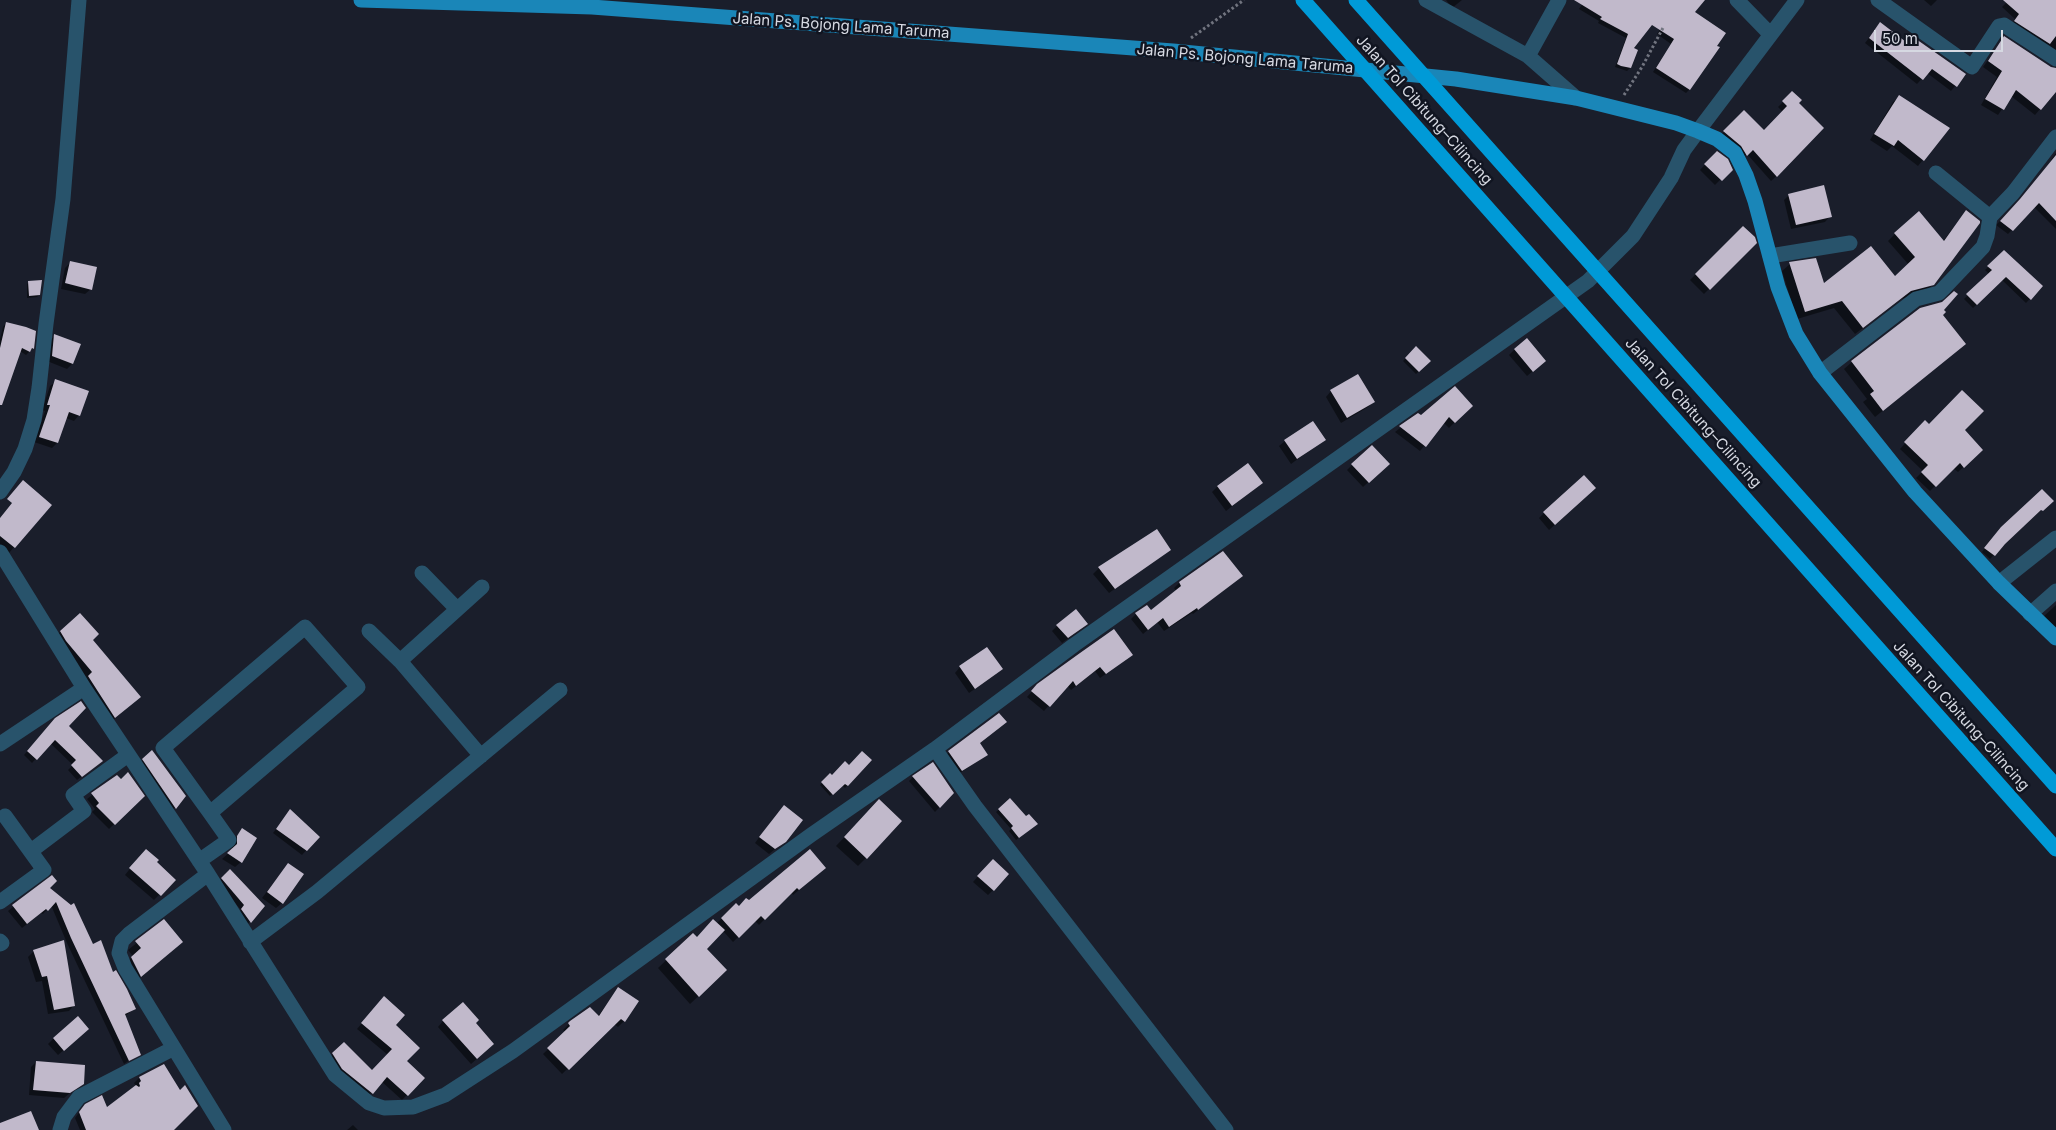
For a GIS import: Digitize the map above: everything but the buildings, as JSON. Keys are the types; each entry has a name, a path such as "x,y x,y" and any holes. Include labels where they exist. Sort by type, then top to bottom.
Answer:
{"highway":[{"name":"Jalan Tol Cibitung–Cilincing","path":"1303,0 2056,849"},
{"name":"Jalan Tol Cibitung–Cilincing","path":"1356,0 2056,786"}],"main road":[{"name":"Jalan Ps. Bojong Lama Taruma","path":"360,0 592,8 1173,51 1456,79 1576,98 1676,123 1698,131 1717,139 1735,153 1746,175 1755,201 1778,286 1796,334 1820,373 1915,492 1999,583 2056,638"}],"street":[{"path":"0,492 14,472 25,449 34,420 63,199 79,0"},
{"path":"1426,0 1528,56 1576,98"},
{"path":"1528,56 1560,0"},
{"path":"1737,0 1770,34"},
{"path":"0,552 84,688 208,874 335,1075 369,1103 384,1108 413,1107 445,1095 479,1075 674,936 811,835 935,749 1074,645 1588,281 1633,236 1671,178 1684,150 1797,0"},
{"path":"1878,0 1972,67 1999,26 2004,25 2056,59"},
{"path":"1820,373 1916,298 1939,293 1943,289 1983,247 1990,216 2013,193 2056,137"},
{"path":"1936,173 1990,216"},
{"path":"1770,256 1850,243"},
{"path":"1999,583 2056,538"},
{"path":"422,573 458,609"},
{"path":"400,661 482,587"},
{"path":"2030,614 2056,591"},
{"path":"199,861 229,840 210,814 163,748 305,627 358,687 210,814"},
{"path":"369,631 400,661 481,756"},
{"path":"0,744 84,688"},
{"path":"250,942 316,892 560,690"},
{"path":"935,749 981,813 1226,1130"},
{"path":"31,851 84,811 73,795 128,755"},
{"path":"0,902 44,870 5,816"},
{"path":"208,874 129,934 120,947 119,953 125,968 224,1130"},
{"path":"60,1130 64,1117 79,1097 174,1048"}],"path":[{"path":"1173,51 1244,0"},
{"path":"1616,108 1642,67 1664,26"}]}
